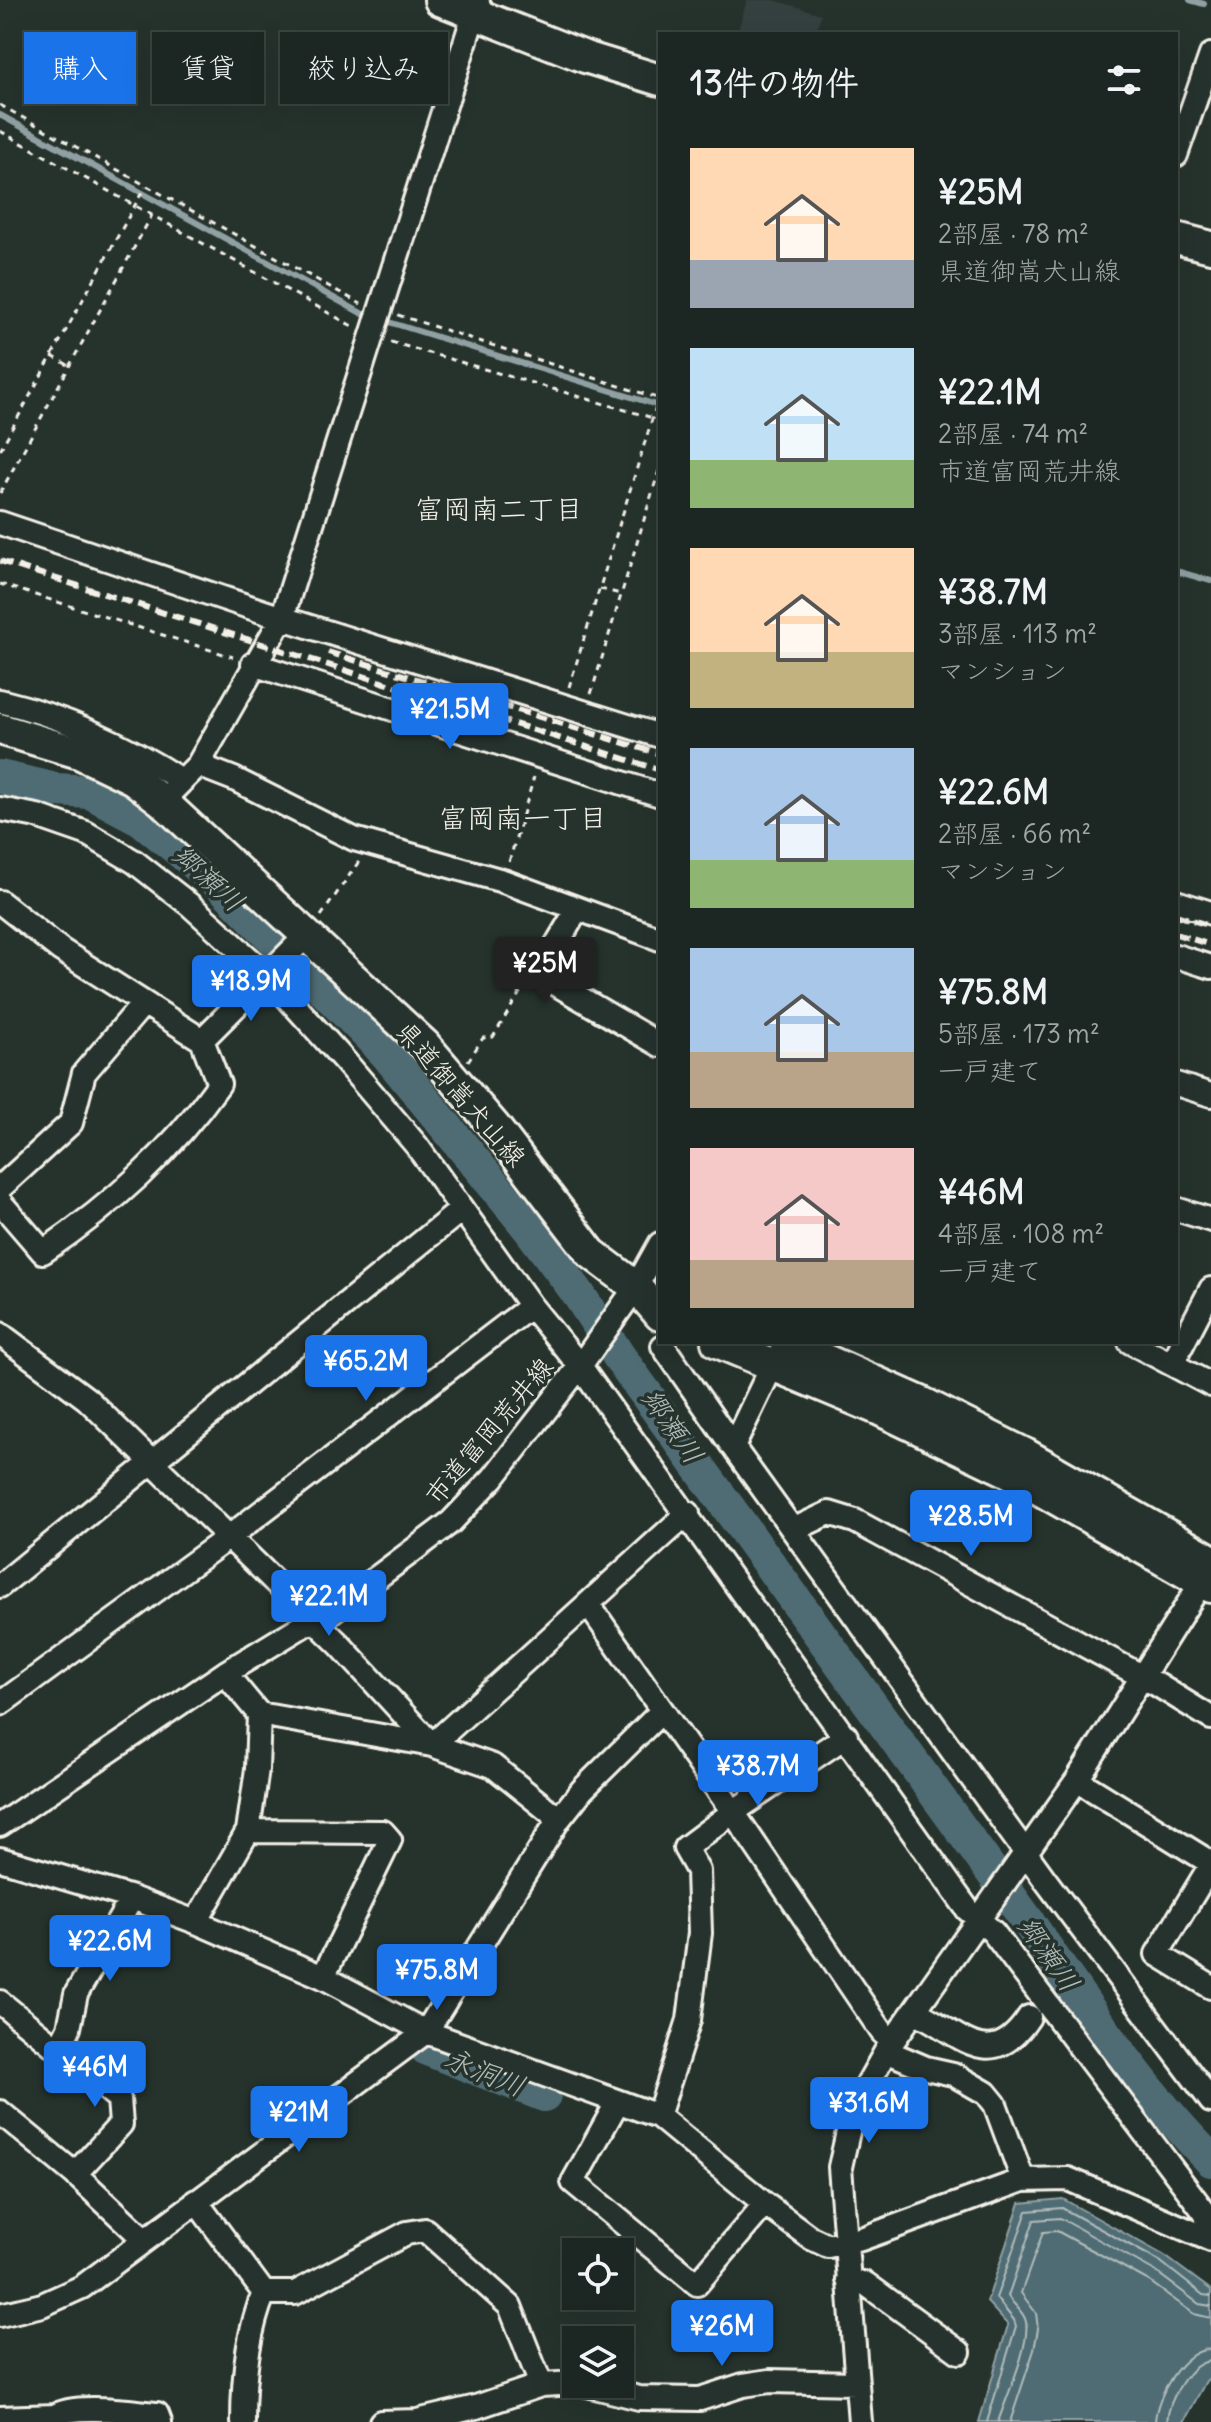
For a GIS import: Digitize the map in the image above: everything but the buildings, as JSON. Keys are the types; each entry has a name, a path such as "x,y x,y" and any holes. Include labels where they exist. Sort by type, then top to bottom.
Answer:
{"main road":[{"path":"440,0 477,8 585,57 658,79"},
{"path":"1178,239 1211,247"},
{"name":"県道御嵩犬山線","path":"0,729 79,753 133,779 180,782 307,935 425,1045 591,1253 648,1290 658,1311"},
{"path":"736,1344 785,1349 880,1410 1209,1574"}],"street":[{"path":"180,782 282,618 477,8"},
{"path":"1178,149 1211,55"},
{"path":"0,523 282,618 658,735"},
{"path":"253,664 658,794"},
{"path":"0,701 32,709 134,749 180,782 234,779 354,839 503,881 658,938"},
{"path":"0,809 37,816 86,833 135,862 190,905 266,974 417,1146 531,1306 580,1366 688,1513 979,1921 993,1932 1206,2214 1211,2240"},
{"path":"0,902 61,950 202,1040 219,1084 188,1128 99,1213 43,1252 0,1202"},
{"path":"1178,903 1211,913"},
{"path":"571,920 539,974 658,1044"},
{"path":"202,1040 307,935"},
{"path":"1178,957 1211,967"},
{"path":"0,1188 71,1123 84,1073 143,1004"},
{"path":"1178,1085 1211,1095"},
{"path":"0,1586 461,1210"},
{"path":"1178,1210 1211,1220"},
{"name":"市道富岡荒井線","path":"0,1825 225,1673 312,1620 331,1612 451,1522 493,1478 618,1312 648,1290 658,1252"},
{"path":"1172,1364 1211,1289"},
{"path":"0,1704 229,1537 531,1306"},
{"path":"0,1334 87,1399 340,1645 432,1745"},
{"path":"1134,1344 1211,1385"},
{"path":"663,1346 1027,1855 1211,2101"},
{"path":"733,1447 785,1349"},
{"path":"432,1745 688,1513"},
{"path":"793,1530 829,1513 855,1521 1143,1677 1211,1718"},
{"path":"860,2422 840,2167 853,2110 890,2046 1027,1855 1209,1574"},
{"path":"588,1604 890,2046 926,2068 953,2074 986,2093 995,2104 1023,2180"},
{"path":"225,1673 259,1714 432,1745 493,1766 559,1819"},
{"path":"0,2315 62,2298 82,2287 426,2032 559,1819 582,1790 661,1712"},
{"path":"196,1922 248,1831 257,1769 259,1714"},
{"path":"658,2116 689,2020 700,1933 698,1871 685,1848 846,1736"},
{"path":"1077,1780 1211,1864 1157,1954 1211,1987"},
{"path":"248,1831 383,1832 390,1840 323,1977"},
{"path":"4,1866 132,1898 196,1922 323,1977 426,2032 658,2116 765,2204 811,2238 828,2246 846,2244 1023,2180 1068,2179 1211,2240"},
{"path":"58,2050 69,2028 76,1994 132,1898"},
{"path":"0,2002 119,2099 121,2124 75,2174"},
{"path":"916,2012 970,2045 989,2048 1006,2044 1029,2017"},
{"path":"617,2103 573,2182 697,2284 765,2204"},
{"path":"0,2112 75,2174 145,2240"},
{"path":"196,2201 264,2293"},
{"path":"264,2293 295,2293 407,2233 425,2230 510,2306 541,2385"},
{"path":"848,2280 866,2284 959,2352"},
{"path":"243,2422 243,2388 254,2315 264,2293"},
{"path":"634,2397 700,2399 743,2385 770,2381 856,2383"},
{"path":"381,2422 417,2421 476,2407 541,2385 562,2384"},
{"path":"0,2418 55,2416 61,2411 88,2410 157,2414 160,2422"}],"path":[{"path":"0,105 367,307 377,321"},
{"path":"0,131 152,215 377,321 658,419"},
{"path":"0,450 145,186"},
{"path":"0,493 152,215"},
{"path":"377,321 413,322 658,399"},
{"path":"52,356 70,366"},
{"path":"563,706 658,402"},
{"path":"585,713 658,474"},
{"path":"0,584 253,664"},
{"path":"600,589 621,594"},
{"path":"503,881 540,756"},
{"path":"307,935 362,857"},
{"path":"455,1080 483,1038 493,1037 530,976 539,974"}],"shaded area":[{"path":"747,0 774,0 821,14 816,32 738,30"}],"water":[{"path":"1063,2199 1165,2256 1211,2290 1211,2377 1184,2422 979,2422 1008,2325 987,2302 1020,2203"}],"waterway":[{"path":"1190,0 1204,4"},
{"path":"0,115 363,314 658,405"},
{"path":"1178,572 1211,581"},
{"name":"郷瀬川","path":"0,777 57,790 90,792 141,819 222,886 385,1052 529,1228 577,1292 620,1358 1115,2046 1161,2105 1211,2160"},
{"name":"永洞川","path":"427,2049 544,2095"}],"railway":[{"path":"0,561 658,769"},
{"path":"328,652 658,753"},
{"path":"1178,916 1211,926"},
{"path":"1178,935 1211,945"}],"district":[{"name":"富岡南二丁目","path":"499,509"},
{"name":"富岡南一丁目","path":"523,818"}]}
